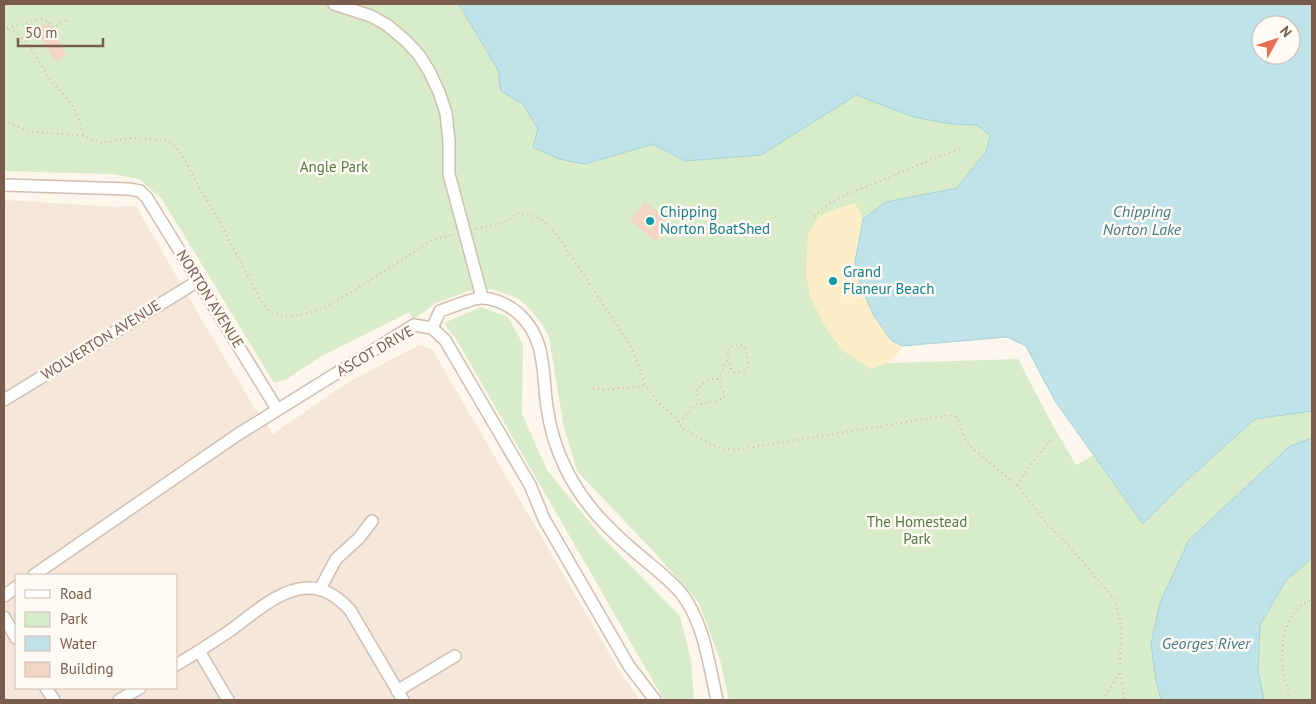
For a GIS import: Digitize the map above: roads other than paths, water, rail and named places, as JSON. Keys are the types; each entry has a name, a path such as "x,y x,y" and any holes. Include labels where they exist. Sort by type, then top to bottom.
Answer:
{"street":[{"path":"334,4 371,16 387,26 419,56 429,71 446,113 450,141 450,174 482,298"},
{"name":"NORTON AVENUE","path":"4,185 140,191 147,198 278,409"},
{"name":"WOLVERTON AVENUE","path":"4,399 198,281"},
{"path":"432,328 440,311 482,298 506,304 520,314 534,332 539,343 543,366 546,406 550,427 565,468 576,489 591,509 607,527 667,578 693,612 701,633 717,700"},
{"name":"ASCOT DRIVE","path":"35,574 237,435 278,409 414,325 432,328 445,340 530,485 544,519 629,666 654,700"},
{"path":"320,589 336,559 359,538 372,521"},
{"path":"4,596 15,588"},
{"path":"178,664 285,594 303,588 320,589 332,594 350,610 400,696 455,656"},
{"path":"4,618 15,636"},
{"path":"199,651 228,700"},
{"path":"47,689 54,700"},
{"path":"119,700 138,689"}],"water":[{"name":"Chipping Norton Lake","path":"459,4 1312,4 1312,411 1255,419 1187,480 1143,524 1055,401 1026,346 1007,337 902,346 891,340 874,316 861,288 855,262 863,219 886,202 957,188 987,150 990,135 977,125 951,124 914,117 856,95 761,155 685,161 653,144 585,164 559,159 533,147 538,129 523,104 501,91 498,70"},
{"name":"Georges River","path":"1312,438 1312,558 1286,580 1260,625 1258,671 1264,700 1161,700 1151,644 1160,603 1189,540 1290,446"}],"place":[{"name":"Chipping Norton BoatShed","path":"650,221"},
{"name":"Grand Flaneur Beach","path":"833,281"}],"park label":[{"name":"Angle Park","path":"334,167"},
{"name":"The Homestead Park","path":"917,530"}]}
